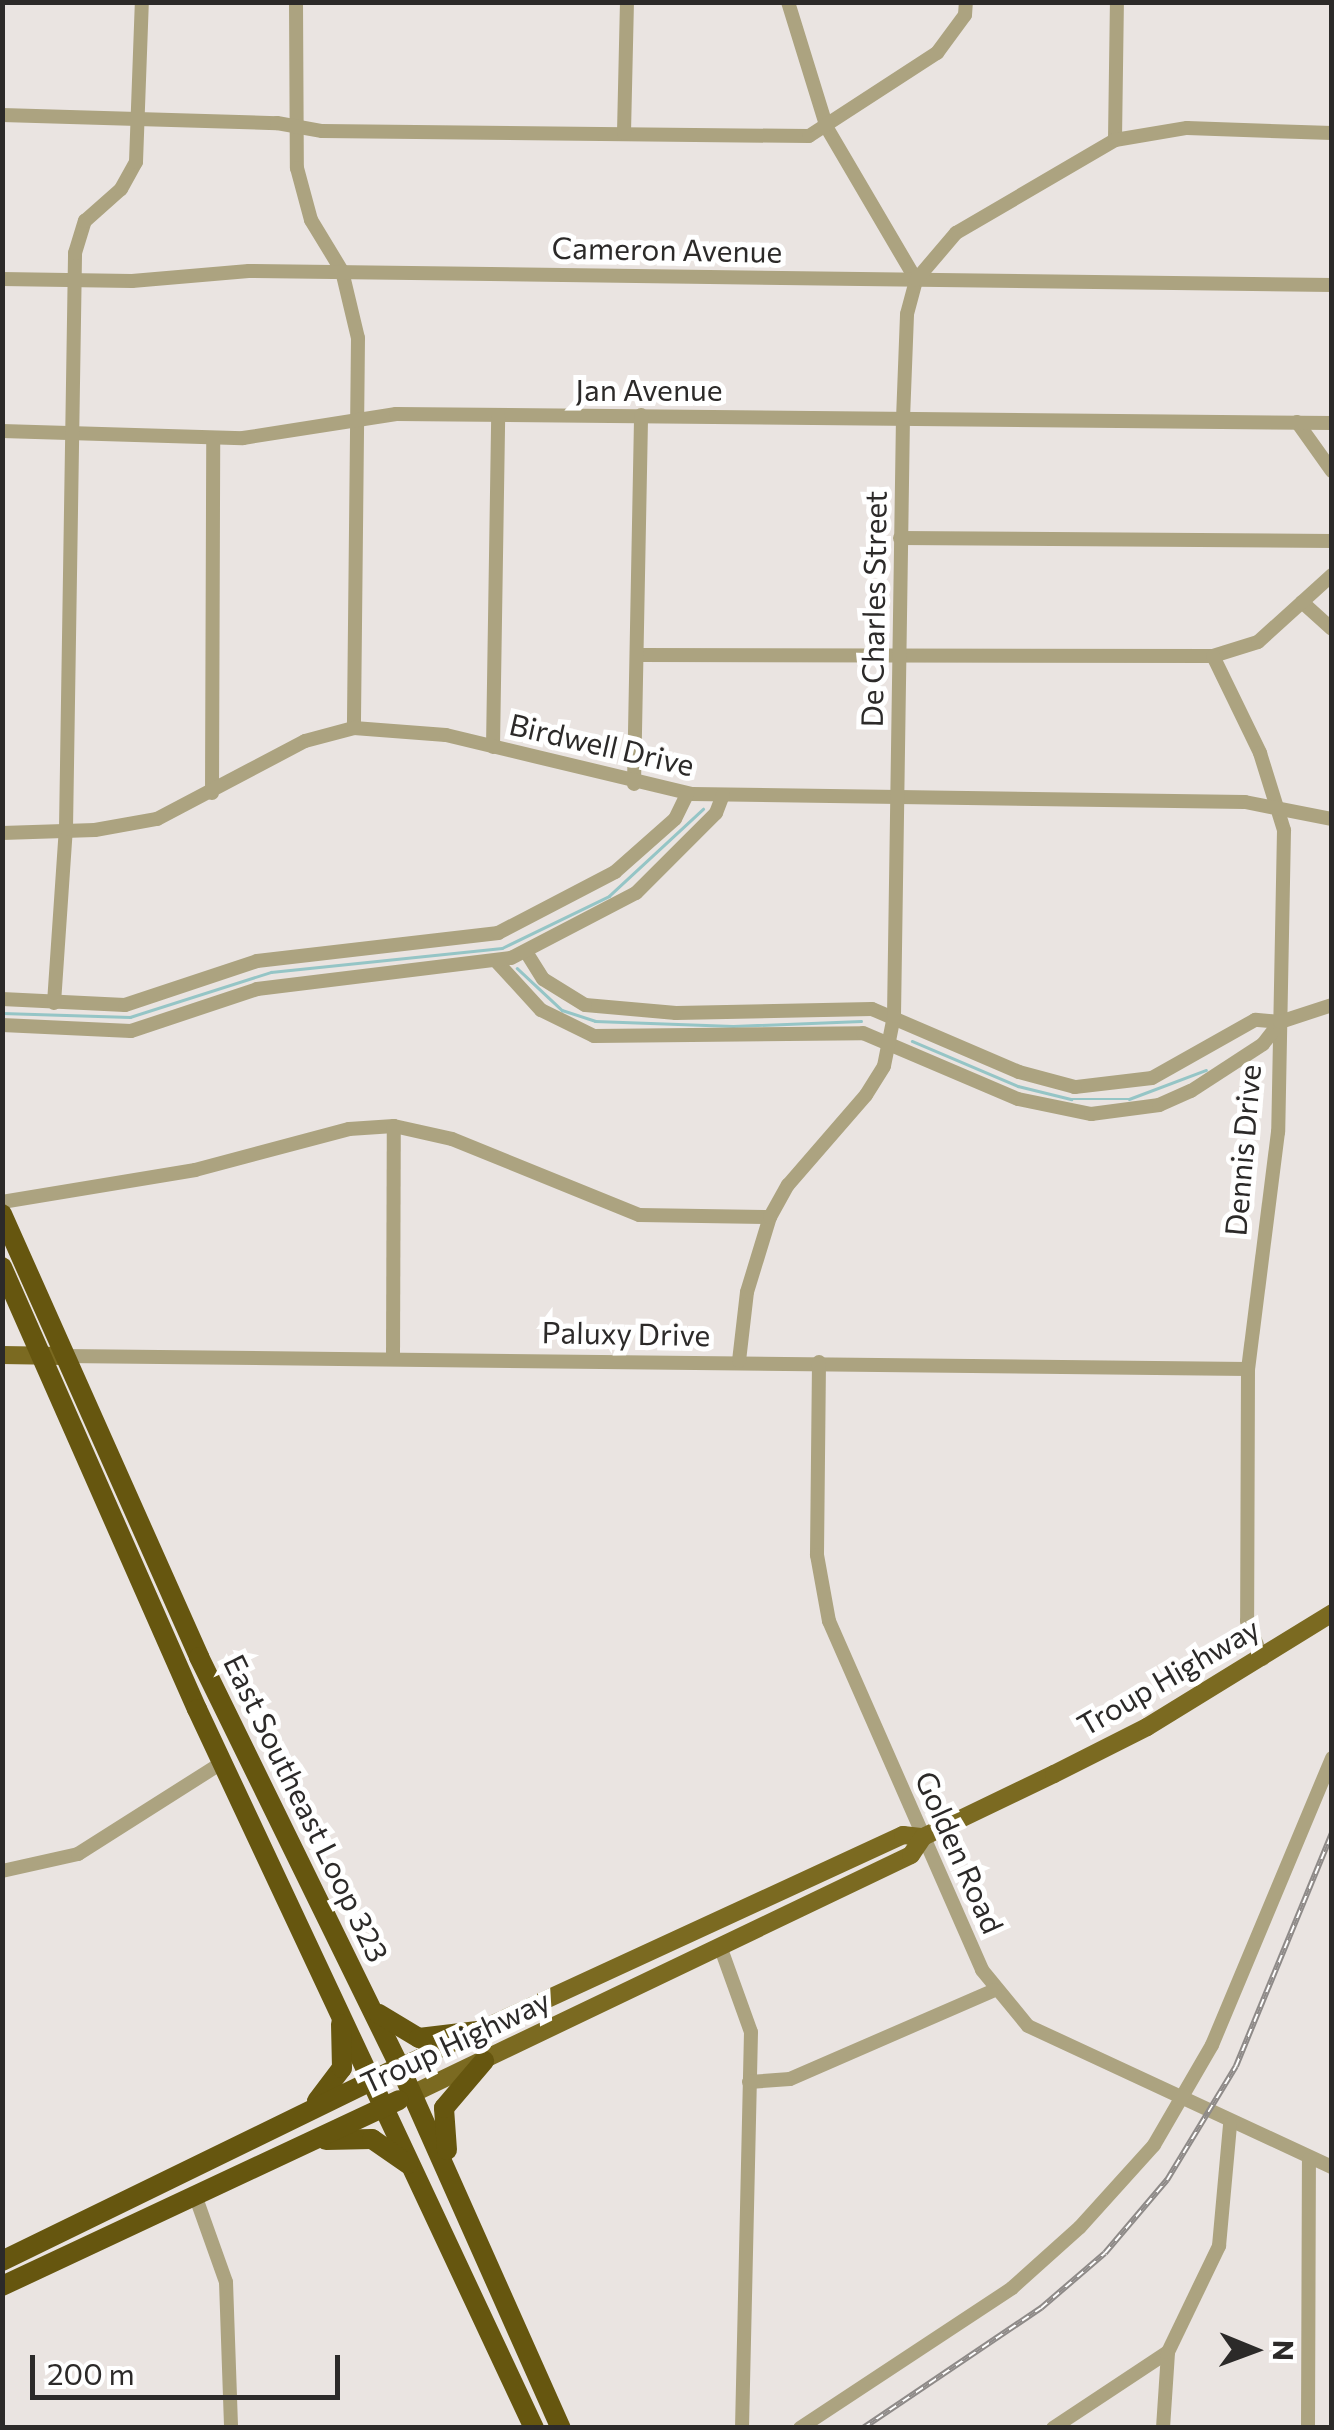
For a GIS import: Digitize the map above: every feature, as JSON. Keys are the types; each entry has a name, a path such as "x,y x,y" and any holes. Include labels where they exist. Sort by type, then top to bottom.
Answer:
{"highway":[{"name":"East Southeast Loop 323","path":"2,1214 53,1356 223,1762 534,2428"},
{"name":"East Southeast Loop 323","path":"2,1267 53,1356 400,2066 561,2428"},
{"path":"370,2005 419,2038 478,2030"},
{"path":"306,2111 342,2068 339,2007"},
{"path":"453,2181 444,2108 484,2061"},
{"name":"Troup Highway","path":"2,2261 400,2066"},
{"name":"Troup Highway","path":"2,2286 412,2094"},
{"path":"309,2142 372,2139 416,2171"}],"main road":[{"name":"Paluxy Drive","path":"2,1355 53,1356"},
{"name":"Troup Highway","path":"400,2066 903,1835 923,1837 1147,1728 1332,1613"},
{"name":"Troup Highway","path":"412,2094 912,1855 923,1837"}],"street":[{"path":"54,1002 66,830 74,282 78,236 95,208 130,176 140,118 142,2"},
{"path":"296,2 296,126 304,202 342,272 358,338 354,728"},
{"path":"624,132 626,2"},
{"path":"788,2 827,128 916,280"},
{"path":"2,115 296,126 809,136 937,54 966,2"},
{"path":"1116,2 1116,140"},
{"name":"De Charles Street","path":"739,1361 747,1292 770,1217 788,1185 866,1095 888,1044 894,1016 906,314 916,280 956,233 1116,140 1188,128 1332,133"},
{"name":"Cameron Avenue","path":"2,279 74,282 342,272 1332,285"},
{"path":"634,784 641,415"},
{"name":"Jan Avenue","path":"2,431 213,438 356,418 641,415 1332,423"},
{"path":"493,747 498,416"},
{"path":"1296,422 1332,472"},
{"path":"212,793 213,438"},
{"path":"900,538 1332,541"},
{"path":"638,656 1214,656 1258,642 1332,575"},
{"path":"1302,602 1332,629"},
{"name":"Dennis Drive","path":"1214,656 1281,804 1286,875 1276,1154 1248,1369 1247,1621 1263,1659"},
{"name":"Birdwell Drive","path":"2,833 143,823 212,793 305,742 354,728 446,735 687,794 898,794 1281,804 1332,819"},
{"path":"2,999 125,1005 256,961 498,933 615,872 675,818 687,794"},
{"path":"2,1025 130,1032 256,988 356,972 498,962 526,952 636,893 716,814 722,795"},
{"path":"526,952 562,994 611,1010 734,1014 824,1006 894,1016 1019,1072 1104,1088 1152,1078 1255,1020 1280,1022 1332,1005"},
{"path":"498,962 550,1017 594,1036 750,1039 836,1032 888,1044 1018,1099 1091,1114 1159,1105 1190,1091 1263,1044 1280,1022"},
{"path":"2,1202 194,1170 349,1128 394,1126 452,1139 638,1215 770,1217"},
{"path":"393,1358 394,1126"},
{"name":"Paluxy Drive","path":"53,1356 1248,1369"},
{"name":"Golden Road","path":"819,1362 820,1584 844,1662 995,1990 1028,2026 1230,2124 1332,2168"},
{"path":"800,2428 1012,2288 1126,2178 1182,2100 1200,2066 1332,1758"},
{"path":"2,1871 78,1854 223,1762"},
{"path":"720,1946 746,2005 750,2082 742,2428"},
{"path":"750,2082 790,2079 995,1990"},
{"path":"1200,2066 1203,2111"},
{"path":"1163,2428 1168,2352 1219,2246 1230,2124"},
{"path":"1308,2428 1309,2160"},
{"path":"195,2195 226,2282 231,2428"},
{"path":"1053,2428 1168,2352"}],"waterway":[{"path":"2,1013 130,1017 271,972 502,948 609,896 703,809"},
{"path":"517,968 562,1010 595,1021 733,1026 861,1021"},
{"path":"912,1041 1018,1086 1071,1099 1129,1099 1206,1070"}],"railway":[{"path":"863,2428 1041,2308 1105,2253 1167,2180 1236,2066 1332,1833"}]}
